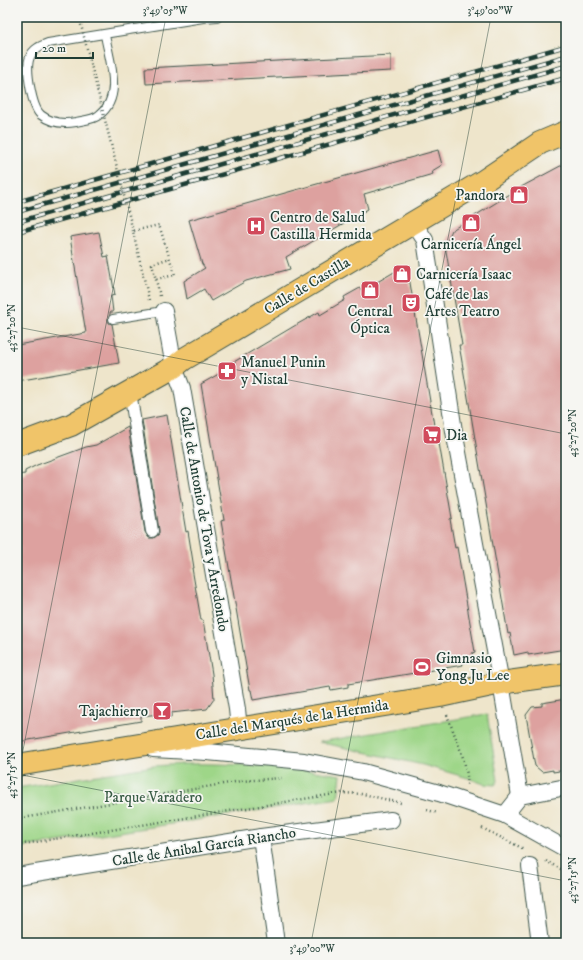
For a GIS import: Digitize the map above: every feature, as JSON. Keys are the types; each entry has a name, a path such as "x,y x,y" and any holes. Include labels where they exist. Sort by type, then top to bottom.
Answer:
{"main road":[{"name":"Calle de Castilla","path":"17,446 71,426 174,367 190,355 485,180 540,143 566,132"},
{"name":"Calle del Marqués de la Hermida","path":"17,765 127,748 566,674"}],"street":[{"path":"413,222 425,240 454,431 501,684 520,796"},
{"name":"Calle de Antonio de Tova y Arredondo","path":"158,312 174,367 182,388 237,709 239,729"},
{"path":"130,392 152,531"},
{"path":"127,748 207,752 331,765 386,778 505,815 566,849"},
{"path":"505,815 520,796 566,787"},
{"name":"Calle de Anibal García Riancho","path":"17,876 261,837 391,820"},
{"path":"261,837 276,943"},
{"path":"530,866 540,943"}],"lane":[{"path":"105,35 114,85 112,95 106,109 94,118 69,124 53,121 41,115 34,104 28,70 29,60 37,48 48,43 217,17"},
{"path":"113,318 158,312"}],"path":[{"path":"79,17 133,231 158,312"},
{"path":"133,231 158,225 170,258 175,275 156,278 152,264 170,258"},
{"path":"440,696 462,755 468,778 464,801"},
{"path":"17,819 241,781 285,778"}],"green space":[{"path":"487,714 498,781 495,785 484,784 423,765 319,742"},
{"name":"Parque Varadero","path":"183,764 262,766 341,775 338,798 17,848 17,788 154,766"}],"building":[{"path":"391,55 391,71 146,84 145,68"},
{"name":"Centro de Salud Castilla Hermida","path":"438,150 442,165 432,171 433,174 364,194 368,209 286,257 290,269 246,281 211,301 204,289 187,299 184,281 205,268 202,264 189,220"},
{"path":"566,163 566,649 528,655 528,652 514,655 510,633 508,634 459,345 462,345 446,251 447,241 452,230 523,186"},
{"path":"99,232 104,257 108,256 115,295 111,296 113,312 110,312 108,319 109,323 112,324 119,363 17,381 17,345 86,333 70,237"},
{"path":"401,268 408,271 437,443 439,443 452,518 450,519 455,548 457,547 475,652 472,653 474,661 462,663 463,665 348,684 348,687 331,690 330,687 253,700 221,521 224,520 201,384 224,371 222,369 296,325 319,312 320,315 345,300 344,297 360,288 362,291"},
{"path":"167,415 186,532 188,531 194,568 192,568 201,620 203,620 212,674 214,699 207,709 171,713 171,717 160,714 141,716 141,721 17,742 17,475 25,474 25,471 37,465 86,447 96,445 128,427 145,532 149,538 154,538 159,534 159,530 142,420"},
{"path":"566,699 566,770 542,772 535,766 526,715 532,707 542,706 542,703"}],"railway":[{"path":"17,202 566,46"},
{"path":"17,212 566,56"},
{"path":"17,222 566,66"},
{"path":"17,232 566,78"}],"place":[{"name":"Pandora","path":"519,195"},
{"name":"Carnicería Ángel","path":"471,223"},
{"name":"Centro de Salud Castilla Hermida","path":"256,226"},
{"name":"Carnicería Isaac","path":"402,274"},
{"name":"Central Óptica","path":"370,290"},
{"name":"Café de las Artes Teatro","path":"411,303"},
{"name":"Manuel Punin y Nistal","path":"227,371"},
{"name":"Dia","path":"432,435"},
{"name":"Gimnasio Yong Ju Lee","path":"422,667"},
{"name":"Tajachierro","path":"162,711"}]}
